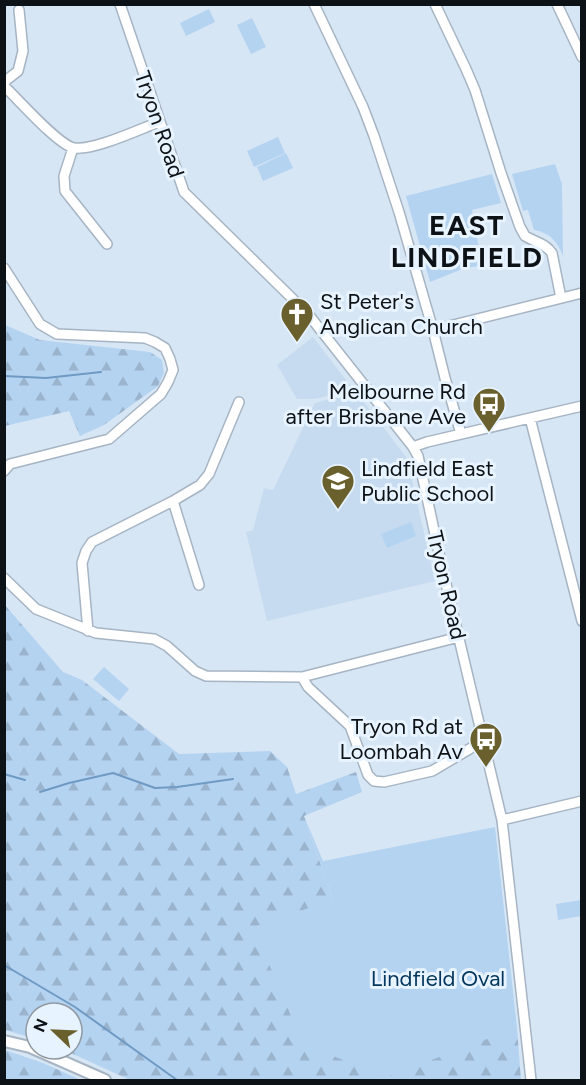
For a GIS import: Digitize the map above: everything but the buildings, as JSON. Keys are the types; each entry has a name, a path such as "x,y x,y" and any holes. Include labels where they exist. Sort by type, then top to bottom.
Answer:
{"main road":[{"path":"4,1041 30,1047 105,1080"}],"street":[{"name":"Tryon Road","path":"120,4 184,192 308,314 418,456 502,820 531,1080"},
{"path":"326,4 315,7 363,107 374,136 399,212 461,434"},
{"path":"435,4 475,90 520,228 525,236 548,247 552,253 561,298"},
{"path":"557,4 582,57"},
{"path":"19,10 23,51 18,71 4,84 49,131 73,148 92,147 159,122"},
{"path":"73,148 64,176 65,191 107,244"},
{"path":"4,268 40,324 57,333 145,338 165,348 172,370 161,394 109,439 10,464 4,471"},
{"path":"433,330 582,293"},
{"path":"87,631 82,562 86,551 92,542 200,485 209,474 239,402"},
{"path":"413,447 582,406"},
{"path":"530,418 582,621"},
{"path":"172,501 199,585"},
{"path":"4,578 36,609 87,631 154,639 167,646 195,671 206,676 302,677 459,637"},
{"path":"302,677 308,687 350,726 368,776 374,781 384,782 432,771 483,741"},
{"path":"502,820 582,801"}],"shaded area":[{"path":"313,337 353,389 315,399 297,399 277,365"},
{"name":"Lindfield East Public School","path":"356,392 407,458 435,581 267,621 246,532 253,530 264,488 273,490 315,403"}],"green space":[{"path":"209,9 215,22 186,36 180,23"},
{"path":"252,18 266,47 251,54 237,25"},
{"path":"278,137 285,153 254,167 247,151"},
{"path":"286,153 293,168 263,181 257,167"},
{"path":"555,164 562,184 563,256 552,238 534,230 528,210 523,211 512,174"},
{"path":"492,174 501,203 472,210 481,259 479,266 465,268 430,282 406,196"},
{"path":"5,325 40,340 150,352 162,360 164,373 158,386 104,425 80,436 69,411 5,426"},
{"path":"411,522 416,536 387,548 381,534"},
{"path":"4,604 63,672 82,680 179,754 270,751 287,767 296,794 356,772 362,792 304,816 333,900 496,1034 517,1028 521,1080 130,1080 84,1059 84,1001 24,1001 24,1036 5,1030"},
{"path":"104,667 129,689 119,701 93,679"},
{"name":"Lindfield Oval","path":"304,816 323,861 495,827 517,1028 386,1077 303,1044 253,927 333,900"},
{"path":"581,900 581,916 558,920 556,904"},
{"path":"5,1050 24,1056 24,1061 37,1061 81,1080 5,1080"}],"waterway":[{"path":"4,376 46,378 101,372"},
{"path":"40,792 113,773 155,788 233,779"},
{"path":"4,774 25,780"},
{"path":"4,965 75,1007 177,1080"}],"place":[{"name":"St Peter's Anglican Church","path":"297,343"},
{"name":"Melbourne Rd after Brisbane Ave","path":"489,433"},
{"name":"Lindfield East Public School","path":"338,510"},
{"name":"Tryon Rd at Loombah Av","path":"486,768"}],"district":[{"name":"EAST LINDFIELD","path":"467,241"}]}
